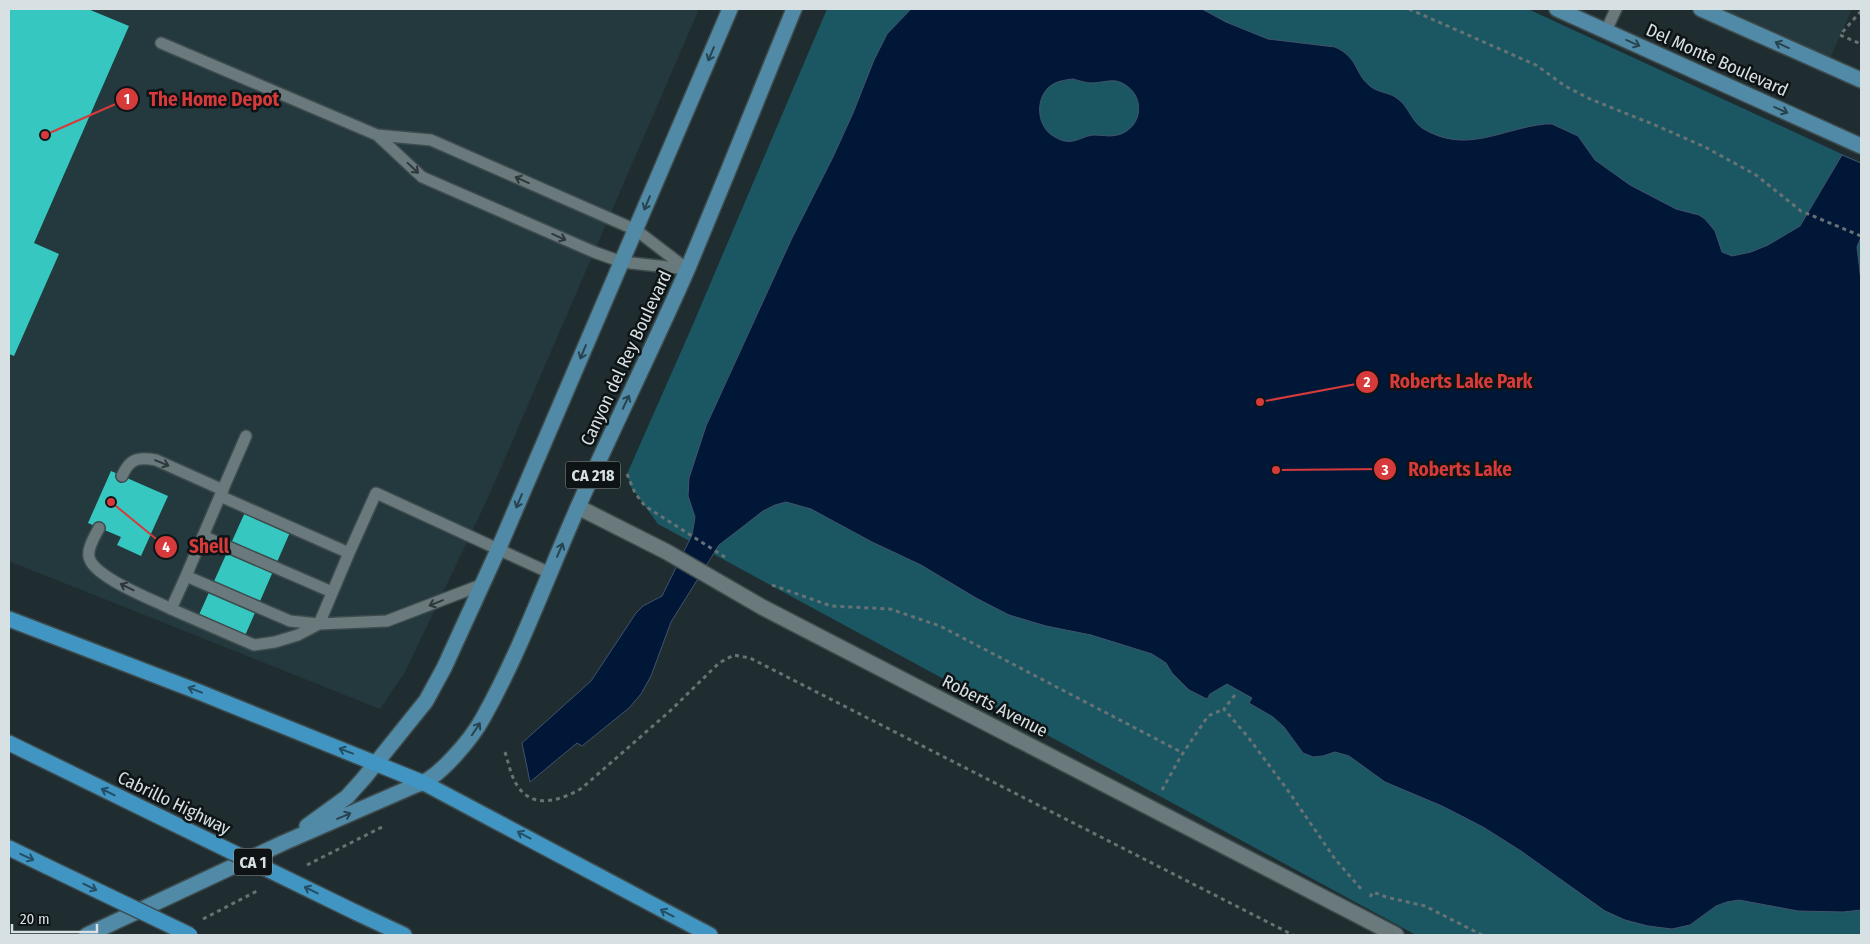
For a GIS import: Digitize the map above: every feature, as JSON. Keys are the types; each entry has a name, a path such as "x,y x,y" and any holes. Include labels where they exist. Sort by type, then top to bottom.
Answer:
{"highway":[{"path":"9,619 377,762 424,783 448,794 710,935"},
{"name":"Cabrillo Highway","path":"9,743 404,935"},
{"path":"9,848 190,935"}],"main road":[{"name":"Canyon del Rey Boulevard","path":"283,843 347,797 426,700 444,668 498,550 730,9"},
{"name":"Canyon del Rey Boulevard","path":"87,935 283,843 424,783 468,741 482,719 522,637 578,507 687,269 794,9"},
{"name":"Del Monte Boulevard","path":"1557,9 1861,146"},
{"path":"1701,9 1861,80"}],"street":[{"name":"Roberts Avenue","path":"578,507 667,552 762,607 1396,935"}],"lane":[{"path":"1606,31 1616,9"},
{"path":"161,43 377,135 431,140 636,230 687,269"},
{"path":"377,135 422,177 622,262 687,269"},
{"path":"171,608 246,436"},
{"path":"122,476 127,465 132,461 156,460 349,553"},
{"path":"99,528 89,551 92,566 99,572 171,608 254,645 275,642 298,635 319,624 376,493 550,573"},
{"path":"203,536 332,592"},
{"path":"186,576 290,621 319,624 387,621 481,585"}],"path":[{"path":"1409,9 1536,65 1565,86 1590,100 1655,125 1706,148 1756,175 1802,211 1861,236"},
{"path":"1861,11 1840,35 1861,44"},
{"path":"627,474 635,493 645,506 733,562"},
{"path":"768,583 791,593 831,606 890,609 940,626 1183,753"},
{"path":"505,752 514,780 520,790 528,797 538,801 566,797 582,788 655,724 719,662 734,654 750,658 802,684 1293,935"},
{"path":"1152,809 1183,753 1208,716 1224,709 1235,695"},
{"path":"1224,709 1290,792 1335,860 1358,888 1371,896"},
{"path":"1360,916 1373,892 1425,906 1482,935"}],"shaded area":[{"path":"9,9 699,9 486,502 405,672 380,709 9,561"},
{"path":"827,9 1528,9 1861,163 1861,935 1416,935 658,524 631,487 627,474 691,329"},
{"path":"911,9 1202,9 1226,22 1268,39 1335,47 1343,51 1370,86 1398,99 1418,125 1438,136 1468,140 1552,124 1578,136 1595,160 1630,185 1676,209 1699,215 1705,219 1715,231 1722,252 1732,256 1751,252 1768,245 1800,226 1842,155 1861,163 1861,237 1857,247 1861,281 1861,910 1843,912 1798,911 1739,900 1716,906 1690,925 1672,929 1648,926 1625,920 1605,911 1521,851 1483,827 1442,806 1385,782 1349,756 1335,752 1313,757 1303,753 1284,727 1273,717 1249,703 1252,698 1227,684 1210,694 1207,699 1189,690 1172,673 1166,663 1152,654 1091,635 1046,626 1009,615 976,598 921,565 872,542 811,509 786,502 763,511 719,545 671,622 651,676 641,694 629,708 582,746 577,743 530,782 522,743 591,681 636,613 643,606 662,596 692,535 695,517 688,496 689,478 706,426 792,238 833,157 887,34","holes":["1073,79 1092,83 1115,81 1131,89 1139,105 1135,122 1121,134 1110,136 1097,135 1072,141 1061,140 1049,133 1041,121 1040,114 1041,100 1044,93 1057,82"]},
{"path":"1701,9 1852,9 1827,65"}],"building":[{"path":"9,9 88,9 129,26 34,243 59,254 14,356 9,354"},
{"path":"111,471 168,496 141,556 117,545 121,537 88,523"},
{"path":"246,510 291,530 244,638 198,617"}],"place":[{"name":"The Home Depot","path":"45,135"},
{"name":"Roberts Lake Park","path":"1260,402"},
{"name":"Roberts Lake","path":"1276,470"},
{"name":"Shell","path":"111,502"}]}
